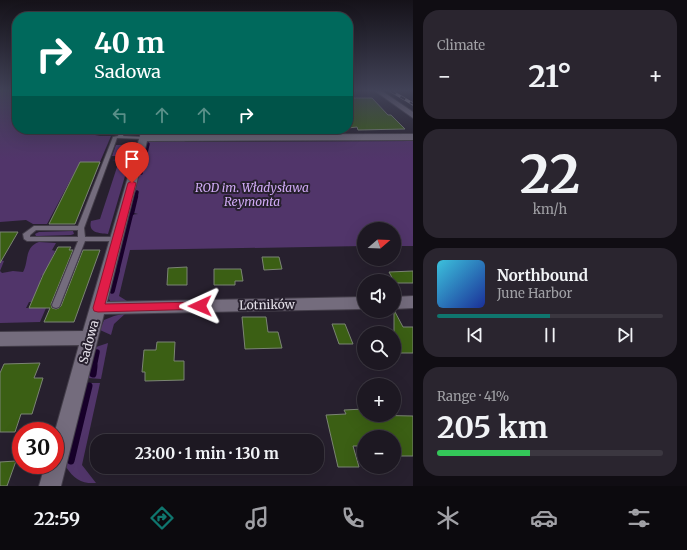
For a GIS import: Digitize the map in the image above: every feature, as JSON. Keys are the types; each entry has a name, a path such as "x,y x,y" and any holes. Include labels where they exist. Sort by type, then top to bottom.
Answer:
{"street":[{"name":"Sadowa","path":"50,486 145,134"},
{"path":"287,134 413,137"},
{"path":"401,303 413,302"},
{"name":"Lotników","path":"98,308 357,303"},
{"path":"0,338 89,338"}],"lane":[{"path":"56,305 82,239 81,228 115,137 139,134"},
{"path":"81,228 34,228 29,230 25,236 30,240 117,239"}],"green space":[{"path":"0,114 12,114 12,134 95,134 100,136 111,136 100,162 80,162 47,224 33,224 26,220 0,222"},
{"name":"ROD im. Władysława Reymonta","path":"182,140 186,142 413,141 413,246 401,246 401,222 357,222 357,246 130,250 119,296 127,301 185,300 118,302 110,301 108,297 129,215 138,214 130,212 147,142"},
{"path":"116,145 135,145 131,156 112,156"},
{"path":"130,159 108,234 95,232 91,228 91,221 100,219 119,161 112,160"},
{"path":"73,231 74,234 71,235 36,236 35,234 39,232"},
{"path":"39,242 56,243 52,250 55,251 44,275 42,275 40,281 42,282 33,302 29,302 26,308 46,308 40,322 0,323 0,271 2,273 13,271 23,272 29,251 34,244"},
{"path":"0,260 4,261 0,271"},
{"path":"126,313 114,324 111,335 100,330 104,320"},
{"path":"108,343 101,379 88,378 96,347"},
{"path":"87,383 100,383 82,465 96,483 82,482 75,478 66,467"}],"building":[{"path":"353,114 387,114 391,115 405,129 358,130 357,127 353,127"},
{"path":"80,162 100,162 75,224 49,224"},
{"path":"0,232 18,232 0,263"},
{"path":"58,247 71,247 69,250 73,250 51,304 52,308 56,309 61,306 83,250 100,250 74,322 44,322 50,308 29,308 43,275"},
{"path":"262,257 279,257 282,269 264,270"},
{"path":"187,267 187,285 167,285 168,268"},
{"path":"214,269 241,269 243,281 235,281 235,285 214,285"},
{"path":"413,271 413,283 401,283 401,274 390,274 389,272"},
{"path":"242,317 266,317 268,332 278,332 282,348 245,349"},
{"path":"394,318 398,318 403,327 413,327 413,353 401,353 401,326 394,326"},
{"path":"332,324 345,324 353,344 339,344"},
{"path":"157,342 175,342 174,361 184,361 184,380 145,381 145,372 142,372 144,350 156,350"},
{"path":"40,363 34,378 43,378 32,414 21,414 18,422 12,422 12,432 0,432 0,373 4,364"},
{"path":"357,409 357,422 401,422 401,416 413,416 413,456 401,456 401,430 357,430 357,446 353,446 357,460 357,467 338,467 326,415 346,414 344,410"},
{"path":"12,461 12,472 7,486 0,486 0,462"}],"waterway":[{"path":"141,173 148,144"},
{"path":"136,197 137,192"},
{"path":"132,213 136,196"},
{"path":"117,272 131,214"},
{"path":"112,291 117,271"},
{"path":"94,367 97,352"},
{"path":"93,374 94,366"},
{"path":"71,461 89,386"}],"route":[{"path":"132,183 98,308 200,306"}]}
